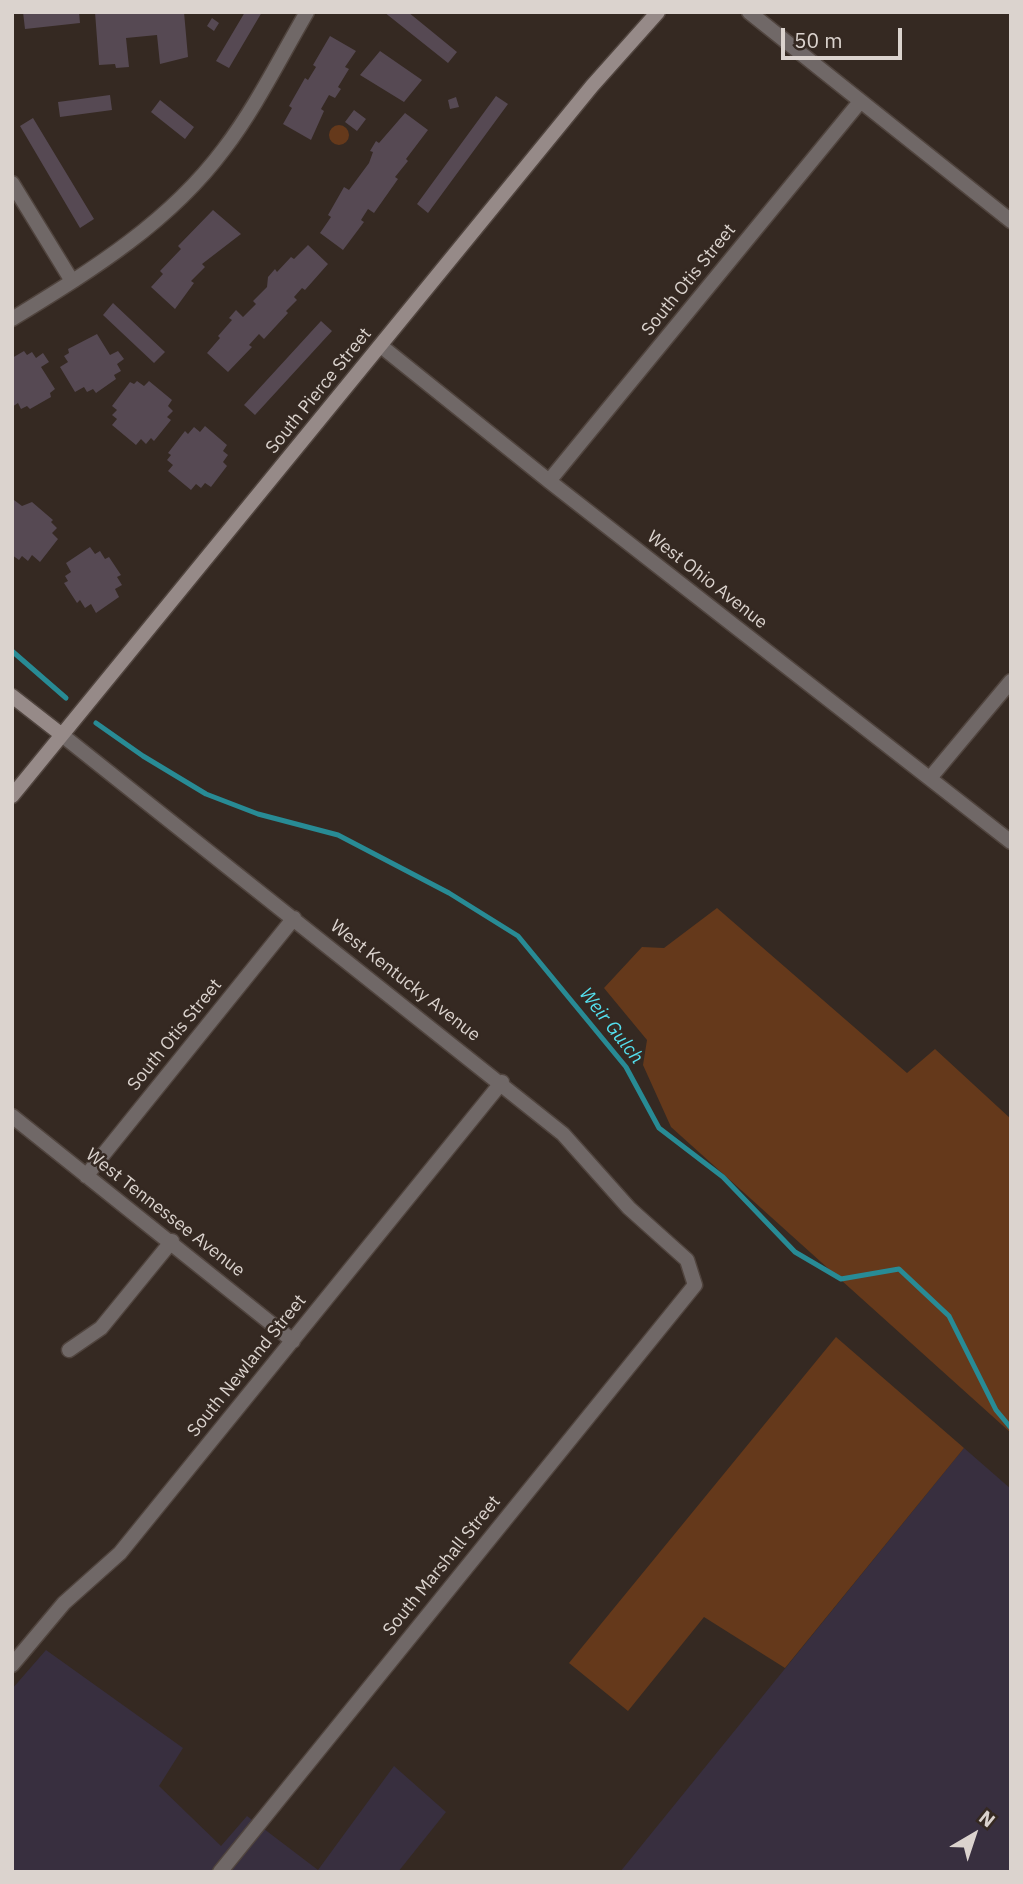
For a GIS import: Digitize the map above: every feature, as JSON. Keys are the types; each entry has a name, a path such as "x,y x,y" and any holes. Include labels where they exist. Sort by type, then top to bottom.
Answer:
{"street":[{"path":"12,319 149,227 210,166 245,119 307,12"},
{"name":"South Pierce Street","path":"12,796 592,86 658,12"},
{"path":"749,12 859,103 1011,221"},
{"name":"South Otis Street","path":"548,481 859,103"},
{"path":"12,183 72,281"},
{"name":"West Ohio Avenue","path":"381,346 548,481 1011,842"},
{"path":"929,778 1011,681"},
{"path":"12,696 62,735"},
{"name":"West Kentucky Avenue","path":"62,735 563,1133 629,1208 687,1260 695,1285"},
{"name":"South Otis Street","path":"86,1176 294,918"},
{"name":"South Newland Street","path":"12,1665 64,1603 120,1553 502,1082"},
{"name":"West Tennessee Avenue","path":"12,1116 172,1241 293,1341"},
{"path":"69,1350 101,1328 172,1241"},
{"name":"South Marshall Street","path":"220,1872 695,1285"}],"shaded area":[{"path":"339,125 346,128 349,135 346,142 339,145 332,142 329,135 332,128"},
{"path":"717,908 907,1073 935,1049 1011,1119 1011,1433 671,1127 643,1065 647,1040 604,988 642,947 664,948"},
{"path":"836,1337 964,1448 785,1668 704,1617 628,1711 569,1663"},
{"path":"964,1448 1011,1489 1011,1872 620,1872"},
{"path":"46,1650 183,1748 159,1786 221,1846 247,1816 318,1870 394,1766 446,1812 398,1872 12,1872 12,1689"}],"building":[{"path":"23,12 79,12 80,23 25,29"},
{"path":"95,12 184,12 188,57 160,64 157,35 126,38 129,67 99,65"},
{"path":"245,12 262,12 229,68 216,61"},
{"path":"384,12 408,12 457,52 448,63"},
{"path":"212,18 219,23 214,31 207,26"},
{"path":"330,36 356,51 345,67 349,69 338,87 341,89 335,98 329,95 321,109 324,111 311,140 283,124 292,108 289,106 305,78 308,80 316,67 313,65"},
{"path":"380,51 422,80 404,102 360,75"},
{"path":"110,95 112,110 60,117 58,102"},
{"path":"496,96 508,104 428,213 417,204"},
{"path":"456,97 459,107 450,109 448,100"},
{"path":"160,100 194,127 185,139 151,112"},
{"path":"354,110 366,119 357,131 345,122"},
{"path":"405,113 428,130 406,159 408,161 395,177 398,179 374,213 368,209 361,220 364,222 343,250 320,233 331,217 328,215 344,187 349,190 369,163 373,152 370,151 376,141 379,143"},
{"path":"33,118 94,219 80,228 20,126"},
{"path":"213,210 241,234 202,264 205,267 191,281 194,283 175,309 151,287 163,274 160,271 181,249 178,246"},
{"path":"308,245 328,264 305,290 302,288 294,297 297,300 286,311 288,313 264,339 259,334 249,345 252,347 228,372 207,353 232,320 229,318 236,310 243,317 256,304 253,301 267,287 268,277 275,269 277,272 291,257 294,259"},
{"path":"113,303 165,352 154,363 103,315"},
{"path":"321,321 332,331 255,415 244,405"},
{"path":"97,334 110,355 118,351 124,359 117,364 121,371 114,375 116,379 96,393 93,389 87,392 84,387 75,392 60,367 68,362 64,356 69,353 68,349"},
{"path":"24,351 27,355 32,352 36,358 43,353 49,362 41,367 55,389 50,393 51,397 30,409 27,406 21,409 18,403 12,407 12,358"},
{"path":"137,381 144,386 149,381 172,400 168,406 173,411 167,417 171,420 154,441 151,438 146,444 141,439 136,445 112,425 117,419 112,415 117,410 112,406 130,382 134,384"},
{"path":"205,426 227,445 223,451 228,455 223,462 227,466 211,487 205,483 201,488 196,484 191,490 168,471 173,465 167,460 171,455 168,453 185,431 188,434 194,427 200,432"},
{"path":"14,500 22,506 32,502 53,520 51,522 57,528 52,533 58,539 40,562 32,555 28,561 22,556 19,560 12,555"},
{"path":"90,547 95,554 100,551 105,559 109,557 121,575 117,577 122,585 115,589 119,597 96,613 91,604 85,608 80,600 77,603 64,583 68,581 65,576 71,572 66,563"}],"waterway":[{"name":"Weir Gulch","path":"12,651 66,698"},
{"name":"Weir Gulch","path":"96,723 143,756 206,794 258,814 338,835 449,893 518,936 626,1067 659,1128 723,1177 795,1252 841,1279 899,1269 949,1316 996,1410 1011,1428"}]}
